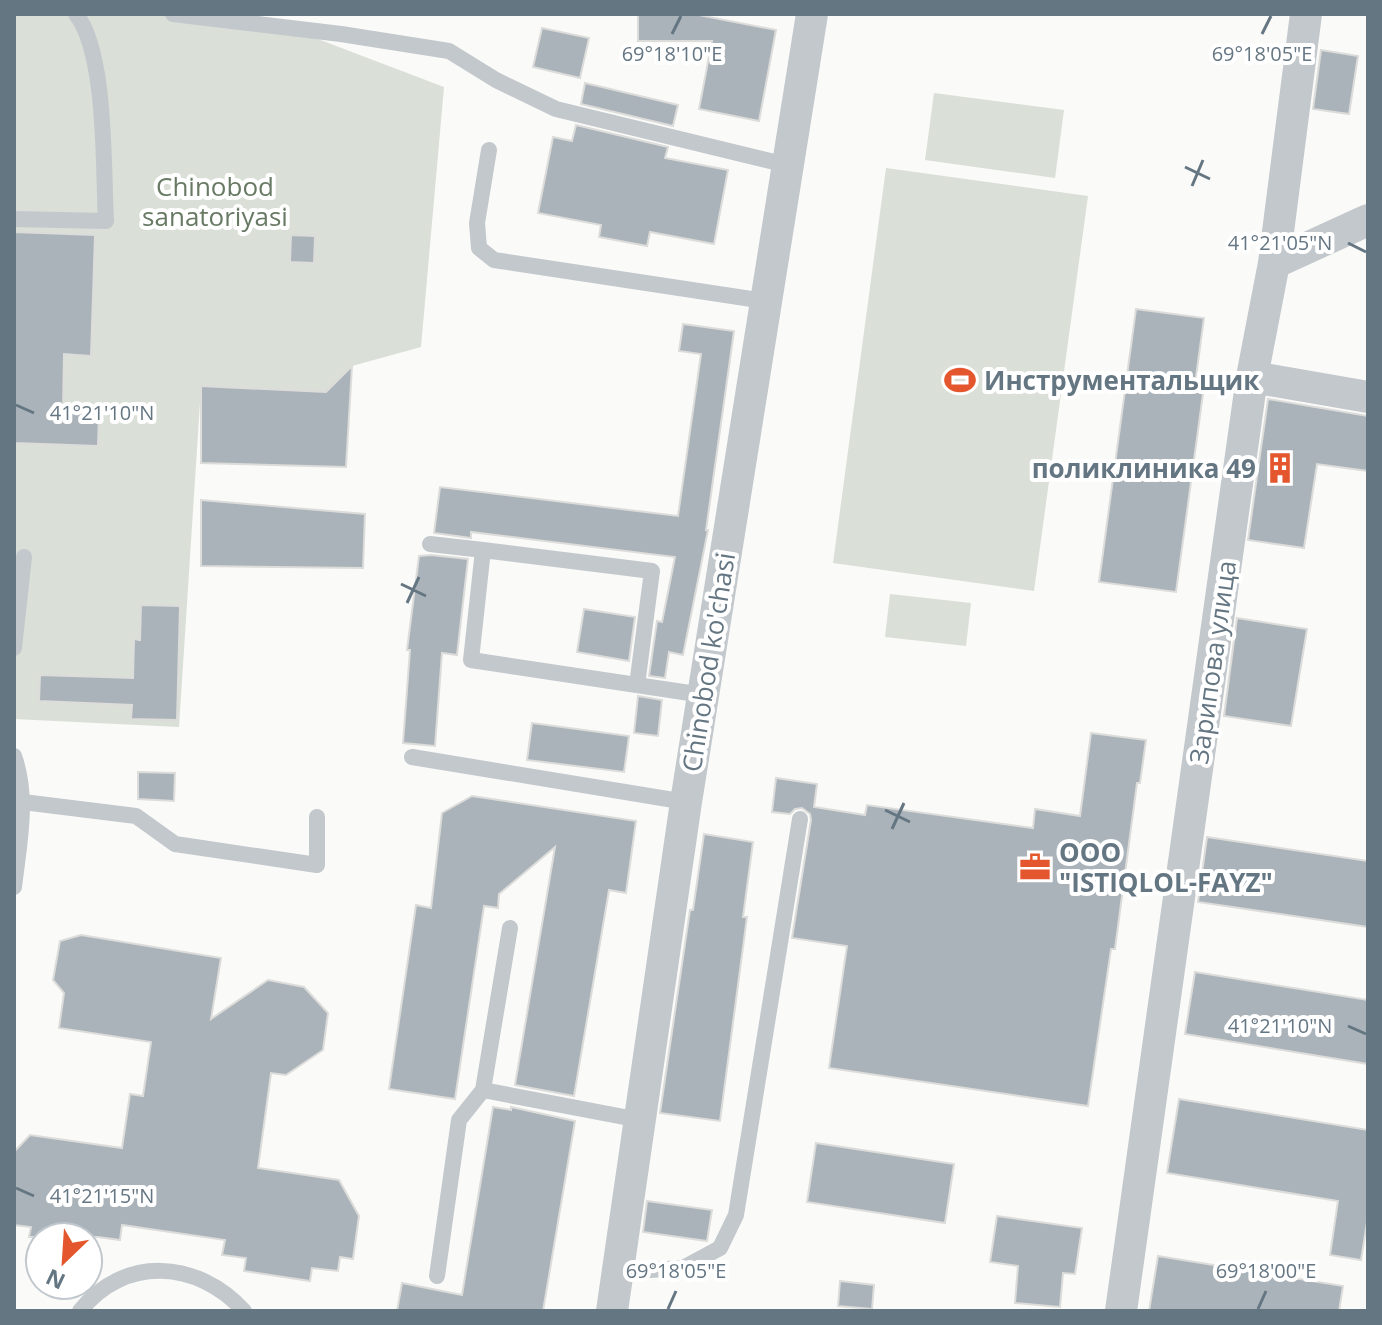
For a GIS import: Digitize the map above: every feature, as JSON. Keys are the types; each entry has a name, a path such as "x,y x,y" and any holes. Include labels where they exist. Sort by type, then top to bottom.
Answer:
{"street":[{"name":"Chinobod ko'chasi","path":"612,1311 686,802 812,14"},
{"name":"Зарипова улица","path":"1121,1311 1252,377 1274,263 1306,14"},
{"path":"1274,263 1368,220"},
{"path":"1252,377 1368,397"}],"lane":[{"path":"14,219 106,221 97,65 83,23 76,14"},
{"path":"173,14 341,34 449,51 496,80 556,109 787,165"},
{"path":"489,150 477,223 479,248 494,260 765,301"},
{"path":"430,544 652,571 637,685"},
{"path":"483,550 471,660 703,695"},
{"path":"14,648 24,557"},
{"path":"14,756 23,802 14,887"},
{"path":"412,757 686,802"},
{"path":"23,802 136,816 175,844 317,865 317,817"},
{"path":"617,1272 683,1268 720,1248 736,1215 800,819"},
{"path":"437,1276 459,1120 483,1090 510,928"},
{"path":"483,1090 640,1120"},
{"path":"80,1311 100,1291 120,1280 145,1272 171,1270 196,1276 219,1288 244,1311"}],"green space":[{"name":"Chinobod sanatoriyasi","path":"14,14 252,14 444,87 421,347 352,366 326,392 201,387 179,727 14,719"},
{"path":"934,93 1064,110 1055,178 925,160"},
{"name":"Инструментальщик","path":"886,168 1088,196 1034,591 833,563"},
{"path":"890,594 971,603 966,646 885,637"}],"building":[{"path":"638,14 694,14 776,30 759,121 699,109 712,41 638,41"},
{"path":"542,28 589,38 580,78 533,67"},
{"path":"1321,50 1358,56 1349,114 1313,109"},
{"path":"585,83 678,105 673,126 581,104"},
{"path":"576,125 668,147 665,158 728,170 714,244 650,232 647,246 599,237 601,225 538,213 553,137 572,141"},
{"path":"14,232 95,235 91,356 64,354 63,411 99,412 98,446 14,443"},
{"path":"291,235 315,236 314,263 290,262"},
{"path":"1136,309 1204,318 1196,377 1205,379 1176,592 1099,582"},
{"path":"683,324 734,331 708,530 683,655 669,652 665,678 649,676 657,621 662,622 675,557 471,532 471,538 434,533 440,487 678,516 701,354 679,351"},
{"path":"352,366 346,467 201,463 201,386 326,392"},
{"name":"поликлиника 49","path":"1268,399 1368,416 1368,471 1317,464 1304,548 1248,540"},
{"path":"201,500 365,514 363,568 201,566"},
{"path":"419,556 468,559 457,655 442,653 435,746 403,743 410,650 407,650"},
{"path":"141,605 180,606 177,720 131,719 132,705 39,701 40,675 133,678 134,639 140,640"},
{"path":"584,609 635,617 629,661 577,652"},
{"path":"1237,618 1307,629 1291,726 1224,716"},
{"path":"638,696 662,700 658,736 634,733"},
{"path":"532,723 629,736 624,772 527,760"},
{"path":"1091,733 1146,740 1088,1106 829,1068 847,946 792,938 811,820 810,814 802,808 790,814 772,812 776,778 817,784 814,807 865,815 867,805 1033,828 1035,809 1080,816"},
{"path":"138,772 175,773 174,801 138,799"},
{"path":"472,796 636,821 626,893 609,890 574,1096 515,1085 555,847 499,894 498,908 484,906 455,1099 389,1089 416,905 431,908 442,813"},
{"path":"704,834 753,842 743,917 747,917 720,1121 660,1113"},
{"path":"1207,837 1368,861 1368,927 1198,902"},
{"path":"81,935 221,958 211,1019 268,980 304,987 328,1013 323,1050 286,1075 271,1073 258,1168 339,1180 359,1216 353,1259 340,1257 338,1271 312,1268 310,1281 244,1271 246,1258 222,1255 225,1240 122,1225 120,1240 104,1238 104,1221 24,1221 24,1226 14,1225 14,1152 30,1135 122,1148 130,1094 143,1096 151,1042 59,1028 64,993 53,980 60,941"},
{"path":"1195,972 1368,1000 1368,1064 1185,1034"},
{"path":"1179,1099 1368,1130 1368,1216 1361,1260 1330,1255 1338,1201 1167,1173"},
{"path":"493,1107 511,1110 511,1107 575,1121 543,1311 397,1311 402,1283 462,1295"},
{"path":"816,1143 954,1164 945,1223 807,1202"},
{"path":"647,1201 712,1210 707,1241 643,1232"},
{"path":"997,1216 1082,1228 1075,1274 1063,1273 1060,1307 1015,1303 1018,1266 990,1262"},
{"path":"1158,1256 1343,1286 1339,1311 1149,1311"},
{"path":"840,1281 874,1285 872,1309 838,1306"}],"place":[{"name":"Инструментальщик","path":"960,380"},
{"name":"поликлиника 49","path":"1280,468"},
{"name":"ООО \"ISTIQLOL-FAYZ\"","path":"1035,867"}]}
